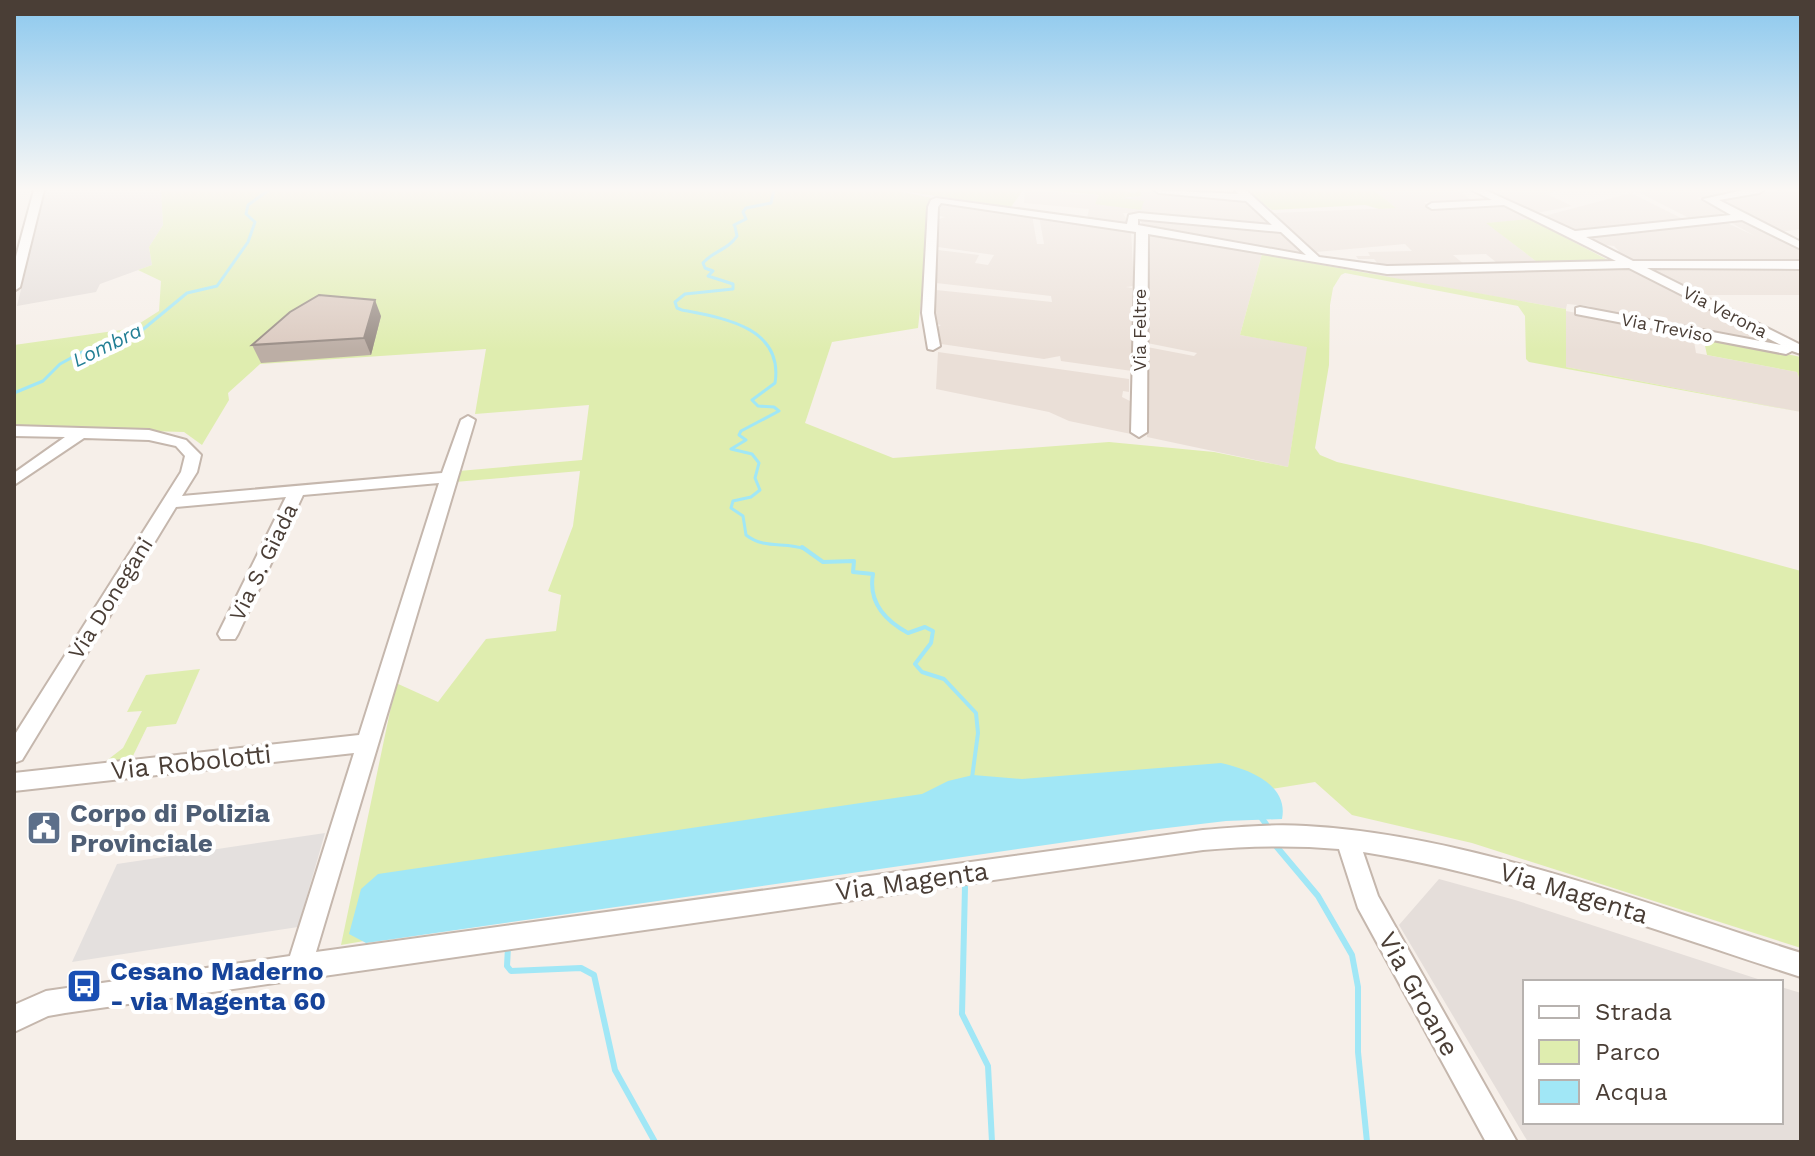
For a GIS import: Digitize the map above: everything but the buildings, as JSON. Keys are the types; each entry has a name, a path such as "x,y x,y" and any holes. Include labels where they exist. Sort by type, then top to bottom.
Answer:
{"street":[{"path":"14,287 25,244"},
{"path":"931,244 928,313 933,346"},
{"name":"Via Feltre","path":"1137,244 1139,432"},
{"path":"1225,244 1394,271 1631,264 1801,265"},
{"path":"1301,244 1314,256 1314,260"},
{"name":"Via Verona","path":"1591,244 1801,350"},
{"name":"Via Treviso","path":"1580,311 1787,350 1801,350"},
{"path":"299,967 468,420"},
{"path":"14,431 81,433"},
{"path":"14,480 81,433"},
{"name":"Via Donegani","path":"14,754 189,472 193,455 181,443 149,435 81,433"},
{"path":"171,502 449,477"},
{"name":"Via S. Giada","path":"228,634 297,490"},
{"name":"Via Robolotti","path":"14,782 367,743"},
{"name":"Via Magenta","path":"14,1019 46,1004 65,1000 1234,836 1286,835 1348,840 1427,852 1488,866 1801,965"},
{"name":"Via Groane","path":"1348,840 1367,900 1502,1142"}],"shaded area":[{"path":"32,244 151,244 152,265 100,284 96,292 17,306"},
{"path":"938,244 1132,244 1134,286 1126,287 1132,288 1132,371 1061,361 1060,356 1044,359 936,341 936,328 941,325 936,324 936,290 1052,302 1051,296 936,283 938,250 979,255 975,263 988,265 994,255 938,247"},
{"path":"1146,244 1206,244 1262,254 1240,335 1308,346 1288,467 1147,437 1147,347 1194,356 1197,353 1147,343"},
{"path":"1248,244 1294,244 1304,253"},
{"path":"1307,244 1514,244 1537,262 1497,263 1486,254 1453,255 1465,265 1380,266 1374,259 1358,259 1356,256 1370,256 1368,252 1412,251 1405,244 1316,252"},
{"path":"1598,244 1791,244 1801,249 1801,263 1633,261 1613,251 1619,251 1614,246"},
{"path":"1650,267 1801,268 1801,295 1701,295 1650,270"},
{"path":"1623,268 1636,271 1772,342 1770,345 1599,312 1589,306 1567,304 1566,309 1369,274 1369,271 1398,274"},
{"path":"1566,311 1693,335 1696,353 1797,372 1801,383 1801,412 1566,367"},
{"path":"938,352 1129,379 1129,392 1123,391 1122,397 1132,402 1131,434 1069,421 1049,412 936,389"},
{"path":"325,833 298,927 72,962 117,864"},
{"path":"1439,879 1515,900 1761,980 1523,980 1523,1124 1783,1124 1783,988 1801,993 1801,1142 1528,1142 1399,925"}],"green space":[{"path":"151,244 927,244 918,328 832,342 805,423 893,458 1109,442 1214,452 1288,467 1307,347 1240,335 1262,254 1566,309 1566,367 1801,412 1529,362 1526,359 1525,316 1518,306 1345,273 1333,288 1330,305 1329,365 1315,448 1320,455 1337,462 1701,544 1801,571 1801,948 1472,843 1352,815 1315,782 839,859 341,945 396,683 438,702 486,639 556,631 561,595 548,591 573,526 580,471 455,482 459,471 582,460 589,405 475,414 486,349 260,364 228,393 229,400 202,445 184,432 14,427 14,345 121,330 137,325 159,311 161,281 138,270 152,265"},
{"path":"1513,244 1577,244 1608,260 1537,262"},
{"path":"1713,339 1801,357 1801,383 1797,372 1707,355 1704,341"},
{"path":"200,669 176,724 147,727 130,762 101,765 123,748 142,711 127,712 146,675"}],"water":[{"path":"1221,763 1254,774 1273,787 1279,796 1282,819 1226,821 1150,830 366,943 349,934 361,889 378,874 922,794 948,781 973,775 1022,779"}],"waterway":[{"name":"Lombra","path":"14,393 43,381 60,364 82,352 135,336 187,293 217,286 247,244"},
{"path":"730,244 703,263 705,268 713,271 708,276 733,284 733,289 685,294 675,302 677,308 682,310 747,328 770,349 775,364 775,383 752,400 758,406 774,407 779,411 741,431 739,435 746,440 731,449 752,454 759,463 755,478 760,490 751,497 733,501 731,508 743,516 746,535 753,540 805,549"},
{"path":"805,549 823,562 854,561 853,572 873,574 873,593 885,616 908,633 925,627 933,631 931,643 915,664 922,672 944,679 976,713 978,733 972,778"},
{"path":"1260,816 1266,824"},
{"path":"1276,846 1318,896 1352,955 1358,987 1358,1052 1367,1142"},
{"path":"965,887 962,1014 988,1066 992,1142"},
{"path":"508,947 507,966 511,971 581,968 594,975 615,1070 655,1142"}],"place":[{"name":"Corpo di Polizia Provinciale","path":"44,828"},
{"name":"Cesano Maderno - via Magenta 60","path":"84,986"}]}
